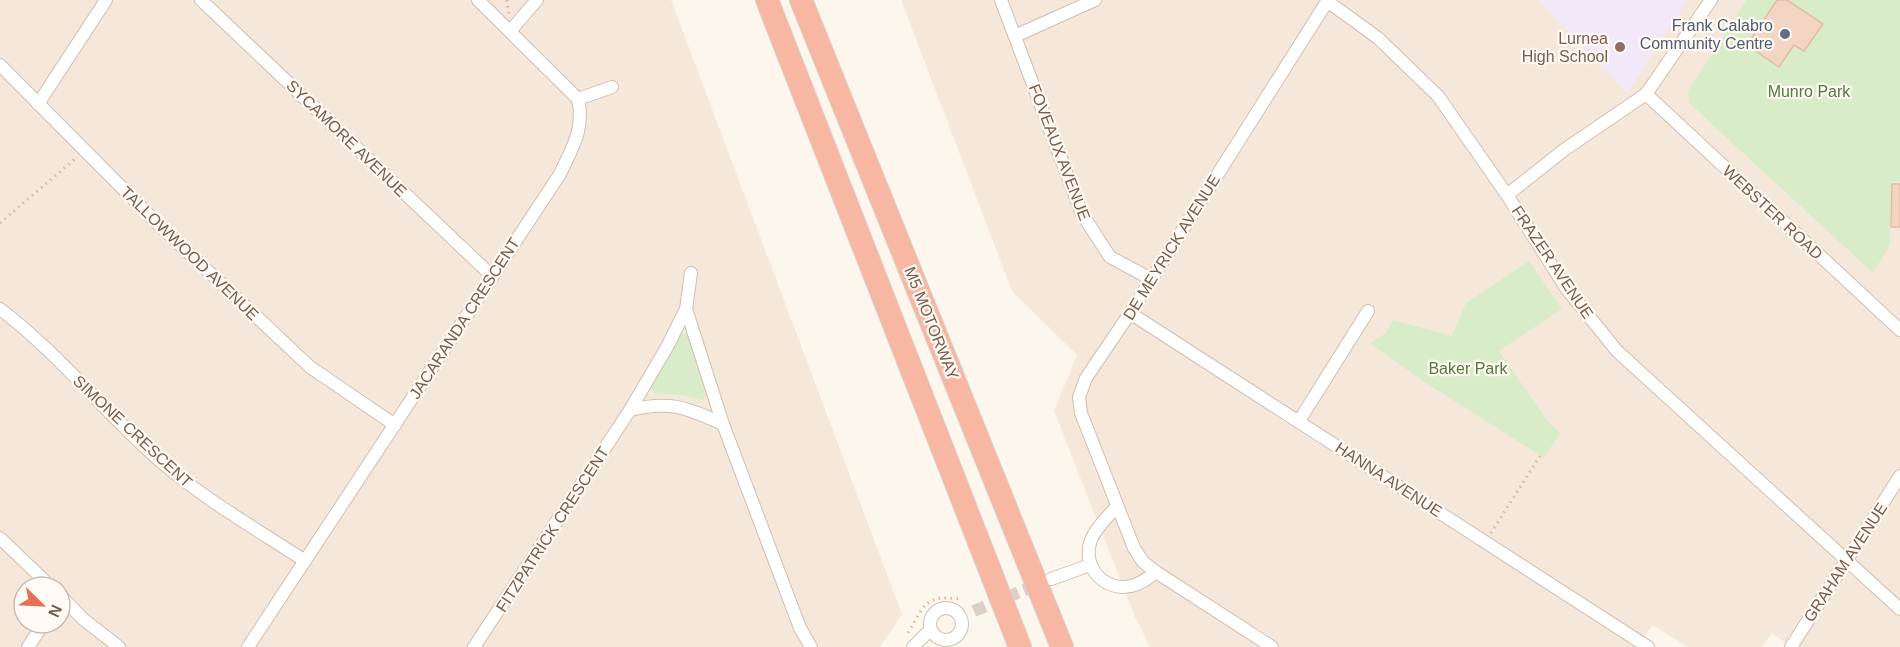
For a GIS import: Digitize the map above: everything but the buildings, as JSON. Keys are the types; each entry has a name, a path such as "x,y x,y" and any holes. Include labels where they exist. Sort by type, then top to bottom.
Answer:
{"highway":[{"name":"M5 MOTORWAY","path":"767,0 1020,647"},
{"name":"M5 MOTORWAY","path":"801,0 1062,647"}],"street":[{"path":"38,104 106,0"},
{"name":"SYCAMORE AVENUE","path":"201,0 492,276"},
{"path":"478,0 511,30 578,99 612,87"},
{"path":"511,30 537,0"},
{"name":"FOVEAUX AVENUE","path":"1001,0 1082,214 1110,257 1151,279"},
{"path":"1015,36 1095,0"},
{"path":"1507,195 1564,150 1646,94 1711,0"},
{"name":"FRAZER AVENUE","path":"1327,1 1377,38 1438,96 1507,195 1566,288 1617,351 1900,609"},
{"name":"DE MEYRICK AVENUE","path":"1272,647 1143,562 1134,548 1117,506 1081,413 1079,397 1086,378 1130,313 1327,1"},
{"name":"TALLOWWOOD AVENUE","path":"0,65 158,224 310,367 395,425"},
{"name":"WEBSTER ROAD","path":"1646,94 1900,330"},
{"name":"JACARANDA CRESCENT","path":"248,647 560,174 579,130 582,116 578,99"},
{"name":"FITZPATRICK CRESCENT","path":"474,647 630,410 668,346 686,309 691,273"},
{"name":"SIMONE CRESCENT","path":"0,309 165,465 194,488 305,561"},
{"name":"FITZPATRICK CRESCENT","path":"686,309 723,424 801,628 811,647"},
{"path":"1299,421 1368,311"},
{"name":"HANNA AVENUE","path":"1130,313 1648,647"},
{"path":"630,410 669,405 681,406 723,424"},
{"name":"GRAHAM AVENUE","path":"1791,647 1900,476"},
{"path":"1117,506 1095,531 1091,539 1089,553 1093,571 1111,585 1122,587 1136,585 1156,572"},
{"path":"0,538 39,575"},
{"path":"1052,579 1090,565"},
{"path":"72,608 119,647"},
{"path":"948,608 958,612 961,617 960,632 952,639 942,640 930,630 930,618 937,610 948,608"},
{"path":"961,617 974,611"},
{"path":"908,644 930,630"}],"path":[{"path":"0,223 84,151"},
{"path":"1485,541 1540,456"},
{"path":"908,644 928,602 940,597 961,599"}],"shaded area":[{"path":"0,0 671,0 902,614 880,647 0,647"},
{"path":"901,0 1900,0 1900,647 1791,647 1772,633 1762,647 1688,647 1652,625 1638,647 1150,647 1135,617 1054,411 1077,355 1012,291"},
{"name":"Lurnea High School","path":"1538,0 1688,0 1627,93"}],"green space":[{"name":"Munro Park","path":"1747,0 1900,0 1900,181 1891,182 1890,245 1873,273 1689,103 1688,91"},
{"name":"Baker Park","path":"1529,261 1562,309 1499,351 1546,419 1560,433 1544,458 1423,381 1370,343 1386,333 1393,320 1452,336 1466,303"},
{"path":"680,333 690,335 695,362 707,392 703,400 682,395 656,394 651,390 650,385"}],"tunnel":[{"path":"974,611 1039,584"}],"place":[{"name":"Frank Calabro Community Centre","path":"1785,34"},
{"name":"Lurnea High School","path":"1620,47"}]}
